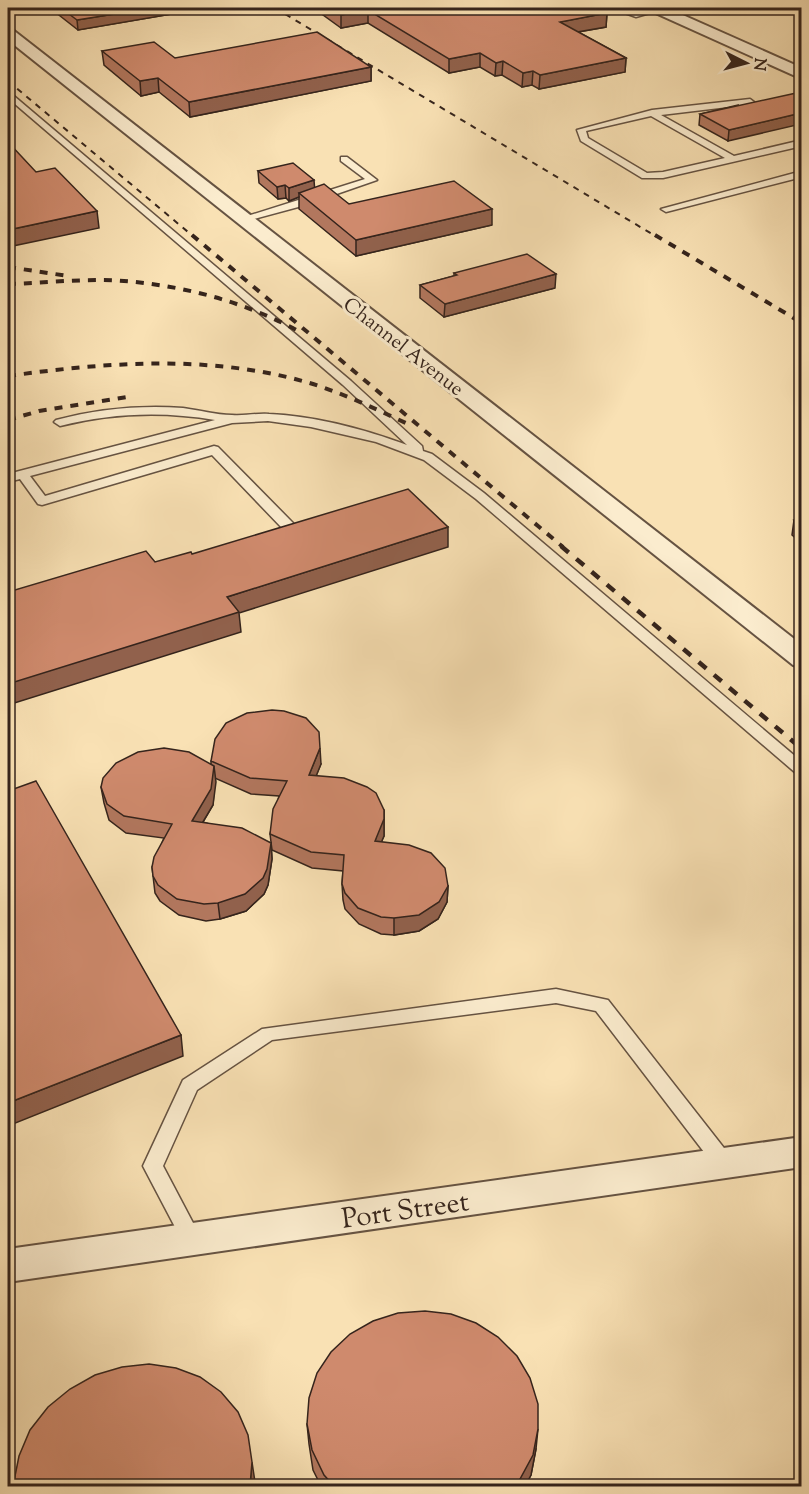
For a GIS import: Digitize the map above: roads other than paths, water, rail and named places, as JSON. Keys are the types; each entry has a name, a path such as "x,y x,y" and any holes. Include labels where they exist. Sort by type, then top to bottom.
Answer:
{"street":[{"path":"658,8 801,74"},
{"name":"Channel Avenue","path":"8,33 801,658"},
{"name":"Port Street","path":"8,1266 801,1152"}],"lane":[{"path":"615,8 636,15 658,8"},
{"path":"8,94 347,383 411,444 480,496 801,770"},
{"path":"750,102 652,113 581,130 584,139 645,176 663,175 801,143"},
{"path":"652,113 731,158"},
{"path":"243,219 372,180 344,159"},
{"path":"666,209 801,174"},
{"path":"60,422 91,414 146,409 198,412 231,419"},
{"path":"8,478 231,419 268,417 311,423 380,439 428,457"},
{"path":"23,474 42,501 213,450 288,526"},
{"path":"192,1239 153,1166 190,1085 268,1034 556,996 602,1005 724,1163"}],"railway":[{"path":"275,8 657,237"},
{"path":"8,81 194,237"},
{"path":"192,235 563,547"},
{"path":"655,235 802,323"},
{"path":"8,267 68,276"},
{"path":"8,284 80,280 147,283 215,297 258,312 300,332"},
{"path":"8,376 123,364 237,368 275,374 313,384 410,425"},
{"path":"8,420 39,411 127,397"},
{"path":"561,546 802,749"}]}
